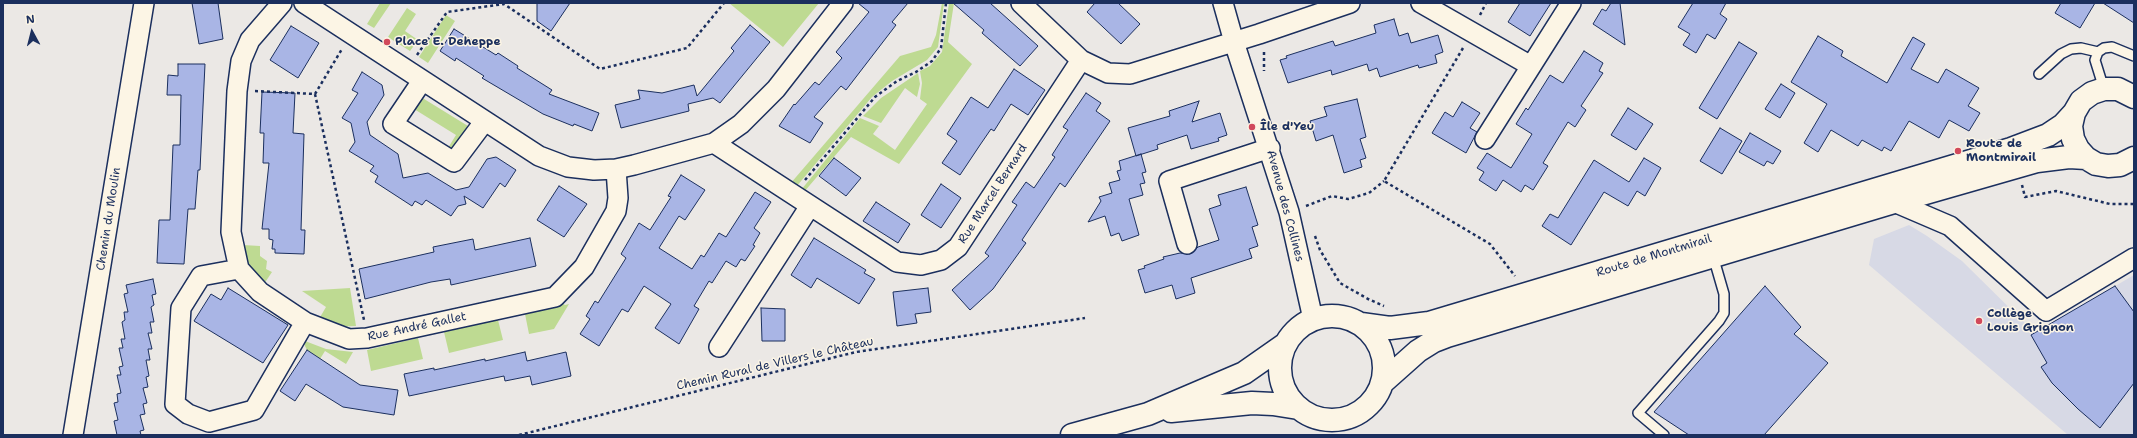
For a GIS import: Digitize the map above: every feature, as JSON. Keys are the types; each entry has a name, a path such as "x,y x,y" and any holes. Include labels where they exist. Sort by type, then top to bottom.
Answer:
{"main road":[{"path":"2104,89 2118,89 2134,96"},
{"name":"Route de Montmirail","path":"1360,324 1390,328 1409,327 1460,314 2011,149 2048,135 2063,125 2074,113 2081,101 2092,93 2104,89"},
{"path":"2074,113 2071,126 2073,139 2078,149 2086,158 2096,164 2108,166 2133,162"},
{"name":"Route de Montmirail","path":"1382,383 1418,351 1441,338 1894,202 2016,167 2054,158 2086,158"},
{"path":"1072,435 1148,414 1244,373 1284,345 1292,334 1302,325 1313,319 1329,316 1346,317 1360,324 1373,335 1381,349 1384,366 1382,383 1374,399 1362,411 1346,418 1329,420 1318,418 1298,408 1273,404 1252,403 1148,414"},
{"path":"1284,345 1279,362 1280,379 1286,395 1298,408"}],"street":[{"name":"Chemin du Moulin","path":"74,435 144,3"},
{"path":"282,3 250,40 241,61 237,91 232,232 239,269 201,276 181,308 175,404 188,414 209,422 254,410 305,322"},
{"path":"304,3 352,33 484,122 551,162 568,167 594,170 616,169 714,143 741,124 776,89 843,3"},
{"path":"1020,3 1081,60 1108,73 1130,74 1259,34 1350,3"},
{"name":"Avenue des Collines","path":"1224,3 1234,42 1290,212 1313,319"},
{"path":"1421,3 1531,66"},
{"path":"1485,139 1572,3"},
{"name":"Rue Marcel Bernard","path":"714,143 896,262 921,265 941,260 958,247 1081,60"},
{"path":"414,76 392,124 454,162 484,122"},
{"path":"1187,244 1169,181 1270,148"},
{"name":"Rue André Gallet","path":"239,269 260,292 305,322 349,339 367,338 555,297 584,267 616,212 618,198 616,169"},
{"path":"1894,202 1950,226 2046,311 2134,258"},
{"path":"719,347 810,206"}],"lane":[{"path":"2039,74 2061,54 2071,49 2081,48 2098,52 2112,47 2134,56"},
{"path":"2098,52 2095,60 2101,72 2104,89"},
{"path":"1664,435 1638,413 1719,322 1724,313 1724,294 1713,256"}],"path":[{"path":"414,76 447,12 504,4 600,69 687,48 724,3"},
{"path":"793,195 875,97 897,81 916,72 932,60 941,48 946,3"},
{"path":"1305,207 1332,196 1348,199 1369,193 1384,181 1472,32 1486,3"},
{"path":"352,33 315,94 367,338"},
{"path":"1259,34 1264,50 1264,71 1267,78"},
{"path":"237,91 315,94"},
{"path":"2016,167 2025,197 2056,191 2110,204 2134,204"},
{"path":"1384,181 1490,244 1517,278 1509,280"},
{"path":"1303,199 1308,214"},
{"path":"1312,228 1320,250 1340,283 1368,300 1390,308"},
{"name":"Chemin Rural de Villers le Château","path":"519,435 856,352 1085,318"}],"shaded area":[{"name":"Collège Louis Grignon","path":"1909,225 1962,261 2035,333 2134,275 2134,435 2068,435 1869,265 1874,239"}],"green space":[{"path":"380,3 391,3 374,28 367,24"},
{"path":"729,3 819,3 783,47"},
{"path":"942,3 944,3 938,47 927,60 892,81 872,97 796,187 790,184 900,56 931,47 936,35"},
{"path":"949,3 954,3 948,42 972,64 899,164 851,137 804,192 801,190 860,118 879,126 873,134 895,150 927,104 920,99 922,83 920,71 930,66 942,52"},
{"path":"407,8 416,14 405,31 418,40 410,51 388,37"},
{"path":"446,15 455,21 428,63 419,57"},
{"path":"918,73 920,84 917,97 905,88 881,123 863,116 881,98"},
{"path":"416,94 468,126 453,151 448,148 456,135 414,109 406,122 401,118"},
{"path":"243,245 260,246 260,256 267,261 266,269 272,272 264,284 252,273 241,253"},
{"path":"350,288 356,326 332,327 319,319 326,307 302,291"},
{"path":"560,302 565,305 569,304 554,329 529,334 525,314 555,307"},
{"path":"498,320 503,340 449,353 444,332"},
{"path":"418,338 423,359 371,371 367,350"},
{"path":"305,341 326,349 353,352 346,364 325,351 320,359 307,350 304,344"}],"building":[{"path":"192,3 218,3 223,39 199,44"},
{"path":"537,3 570,3 551,31 537,21"},
{"path":"858,3 908,3 892,22 896,25 846,90 841,86 814,117 823,123 810,143 779,126 794,104 795,105 815,82 819,85 842,58 836,52 869,12"},
{"path":"953,3 990,3 1038,46 1020,66 982,33 984,30"},
{"path":"1095,3 1118,3 1140,24 1121,44 1087,12"},
{"path":"1520,3 1551,3 1530,36 1508,22"},
{"path":"1611,3 1620,3 1625,45 1593,24 1602,9 1606,11"},
{"path":"1693,3 1726,3 1720,14 1727,19 1715,39 1707,34 1696,53 1683,45 1690,34 1678,27"},
{"path":"2061,3 2095,3 2080,28 2055,13"},
{"path":"2103,3 2134,3 2134,23"},
{"path":"1394,19 1399,36 1408,33 1411,43 1438,35 1443,52 1435,55 1437,63 1419,68 1418,65 1380,77 1377,68 1369,71 1367,64 1332,75 1331,70 1288,83 1280,60 1287,58 1286,56 1333,41 1335,46 1376,33 1374,25"},
{"path":"750,25 770,42 720,103 713,98 688,104 689,111 621,128 615,105 640,99 638,90 662,93 694,85 697,96 734,51 731,48"},
{"path":"291,26 319,43 298,78 270,60"},
{"path":"454,29 496,55 498,53 518,66 517,68 552,90 549,94 599,113 592,131 574,124 573,126 543,114 482,78 484,76 456,58 455,61 440,51"},
{"path":"1818,36 1843,51 1841,56 1887,83 1913,37 1925,44 1911,69 1938,83 1946,69 1979,88 1968,106 1980,113 1969,131 1949,120 1939,138 1909,121 1891,151 1884,147 1882,151 1862,140 1858,146 1831,130 1818,152 1804,143 1827,104 1791,82"},
{"path":"1739,42 1757,53 1717,119 1699,108"},
{"path":"1584,51 1603,63 1599,71 1603,73 1581,106 1586,110 1575,127 1568,122 1543,163 1548,166 1533,190 1525,185 1521,192 1503,180 1496,191 1479,180 1484,172 1477,168 1487,153 1511,168 1532,134 1516,124 1526,108 1528,110 1550,75 1563,83"},
{"path":"178,64 205,64 200,170 198,170 195,209 188,209 184,264 157,263 159,220 170,220 173,145 180,145 181,95 167,95 168,75 178,76"},
{"path":"1014,69 1045,90 1028,115 1011,104 994,131 991,129 960,175 942,163 957,141 947,134 971,97 988,108"},
{"path":"362,72 382,85 384,95 367,122 370,135 398,154 403,178 428,173 456,190 469,187 487,159 496,157 516,170 505,187 500,183 483,208 464,196 466,204 458,206 451,216 426,200 422,205 415,201 412,206 375,182 378,176 370,171 374,166 349,151 355,142 351,123 342,118 358,93 352,90"},
{"path":"1781,84 1795,93 1780,118 1765,109"},
{"path":"262,92 295,93 293,133 304,134 301,230 305,230 304,254 275,253 275,249 272,249 273,240 269,239 269,229 262,229 269,163 263,163 264,133 260,133"},
{"path":"1086,93 1101,103 1096,111 1110,121 1065,187 1060,183 1022,240 1026,243 993,289 970,310 952,290 989,256 985,253 1017,205 1012,202 1026,182 1034,188 1055,157 1052,155 1068,130 1063,127"},
{"path":"1357,99 1366,137 1360,139 1366,158 1360,160 1362,167 1344,173 1333,135 1316,141 1310,121 1327,116 1324,107"},
{"path":"1199,101 1192,122 1220,113 1227,135 1218,138 1219,141 1191,149 1187,135 1157,145 1158,149 1136,156 1128,128 1170,116 1169,111"},
{"path":"1462,102 1480,113 1470,128 1477,132 1466,153 1432,133 1445,112 1453,117"},
{"path":"1628,108 1653,124 1636,150 1611,135"},
{"path":"1720,128 1742,141 1722,174 1700,161"},
{"path":"1750,133 1781,151 1773,164 1767,161 1764,166 1739,152"},
{"path":"1141,154 1146,172 1142,173 1145,183 1140,184 1143,195 1129,199 1139,235 1122,241 1119,233 1111,236 1105,216 1088,222 1101,201 1099,197 1112,193 1109,183 1120,180 1117,171 1121,170 1119,161"},
{"path":"834,158 861,178 846,196 819,176"},
{"path":"1644,158 1661,168 1645,196 1637,191 1628,206 1604,192 1571,245 1542,226 1550,214 1558,218 1594,160 1629,182"},
{"path":"681,175 705,190 685,220 679,216 659,248 692,269 701,255 704,257 719,233 726,237 755,192 771,202 754,228 760,233 753,245 755,246 745,261 741,259 736,267 726,261 712,283 709,281 694,306 699,309 679,344 655,328 671,304 644,286 628,312 622,309 599,346 580,334 590,319 586,316 595,301 598,303 626,258 621,254 639,223 650,230 671,197 668,196"},
{"path":"941,184 961,198 941,228 921,215"},
{"path":"559,186 587,204 564,237 537,220"},
{"path":"1246,187 1258,225 1252,227 1258,246 1249,249 1252,258 1191,278 1195,293 1176,299 1172,285 1145,293 1138,270 1145,268 1144,266 1164,259 1163,257 1180,253 1190,254 1198,247 1219,240 1209,209 1221,205 1218,195"},
{"path":"876,202 910,224 898,243 863,221"},
{"path":"530,238 536,266 451,285 450,279 431,282 365,299 359,269 434,252 433,247 473,239 475,250"},
{"path":"814,238 866,270 864,273 875,279 859,304 817,278 811,288 791,275"},
{"path":"153,279 156,294 152,295 154,305 151,307 154,322 150,322 152,333 148,333 152,349 148,349 150,360 146,360 149,376 146,377 148,387 143,388 147,403 143,404 145,414 140,415 144,430 140,431 141,435 117,435 114,421 118,420 114,403 118,402 117,394 121,393 117,375 121,375 119,367 123,366 119,348 123,348 121,339 125,339 122,322 125,320 124,312 128,312 124,294 128,293 126,285"},
{"path":"1765,286 1801,327 1794,334 1828,363 1764,435 1689,435 1654,412"},
{"path":"2115,286 2134,312 2134,383 2100,428 2052,383 2041,367 2047,363 2031,335"},
{"path":"228,288 288,325 263,363 194,321 211,294 221,300"},
{"path":"928,288 931,312 915,314 917,323 897,326 893,292"},
{"path":"761,308 785,309 785,341 762,341"},
{"path":"307,350 360,385 398,390 394,415 343,407 306,384 295,401 280,391"},
{"path":"525,352 527,361 566,352 571,376 532,385 530,376 505,381 504,376 409,396 404,374 434,368 434,370 485,359 485,361"}],"place":[{"name":"Place E. Deheppe","path":"387,42"},
{"name":"Île d'Yeu","path":"1252,127"},
{"name":"Route de Montmirail","path":"1958,151"},
{"name":"Collège Louis Grignon","path":"1979,321"}]}
